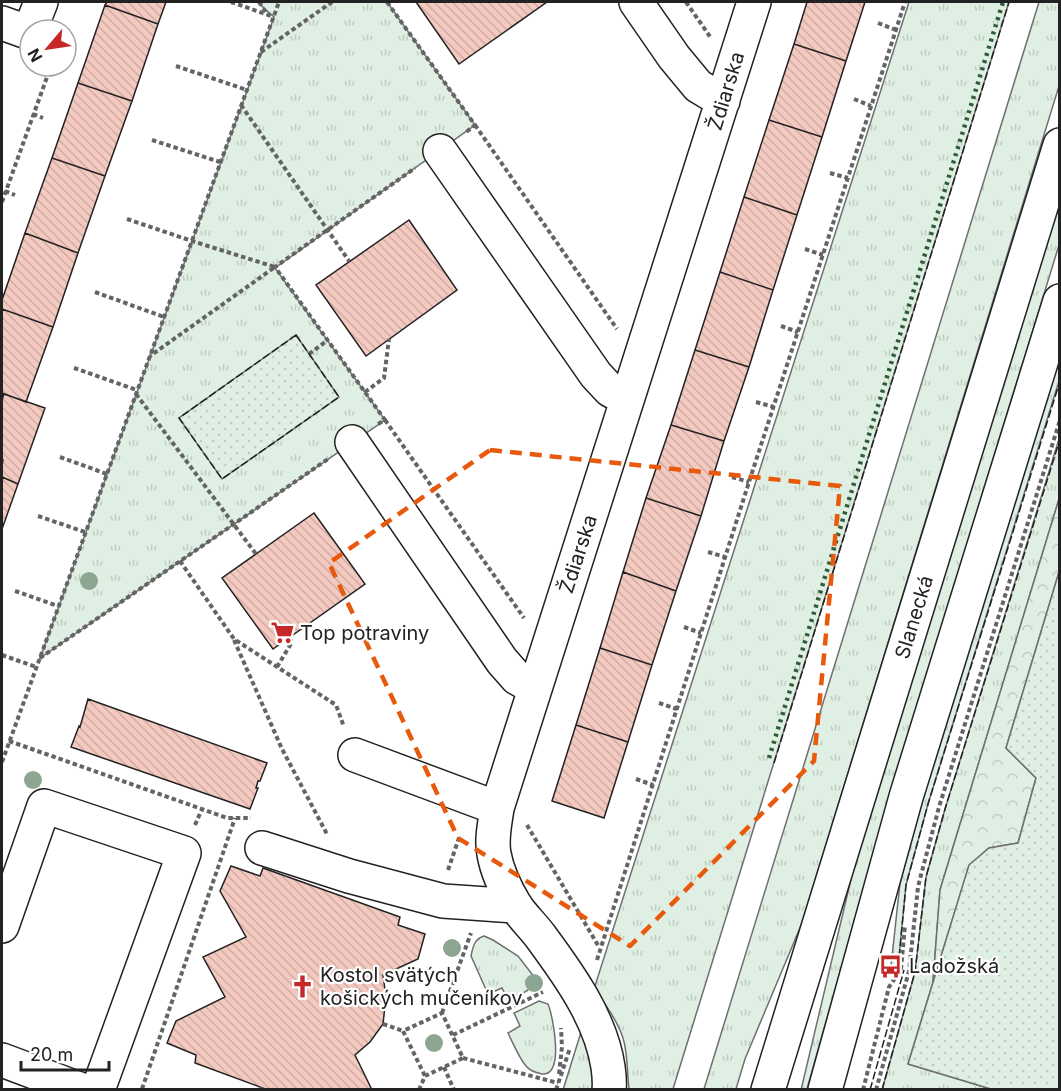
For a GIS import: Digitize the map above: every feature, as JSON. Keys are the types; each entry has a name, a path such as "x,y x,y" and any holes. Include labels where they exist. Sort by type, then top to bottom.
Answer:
{"main road":[{"path":"35,18 41,2"},
{"path":"636,2 674,57 698,86 723,101"},
{"name":"Ždiarska","path":"609,1089 606,1052 585,1002 516,906 499,871 494,853 494,836 485,803 535,688 754,2"},
{"path":"2,23 18,29"},
{"name":"Slanecká","path":"768,1089 1059,145"},
{"path":"440,152 596,375 610,390 627,399"},
{"path":"825,1089 906,797 1059,301"},
{"path":"352,442 502,661 517,678 535,688"},
{"path":"355,755 485,803"},
{"path":"2,926 44,806 184,853 98,1089"},
{"path":"259,833 349,876 443,901 516,906"},
{"path":"2,1060 82,1089"}],"path":[{"path":"231,2 274,17"},
{"path":"259,2 267,14"},
{"path":"2,762 279,2"},
{"path":"261,53 332,2"},
{"path":"387,2 627,343 644,349"},
{"path":"555,1089 585,1002 600,948 749,482 905,2"},
{"path":"878,23 896,30"},
{"path":"176,66 247,90"},
{"path":"2,202 46,78"},
{"path":"854,99 871,106"},
{"path":"241,105 349,261"},
{"path":"33,114 43,118"},
{"path":"150,357 475,125"},
{"path":"152,140 220,162"},
{"path":"830,173 848,178"},
{"path":"5,191 15,195"},
{"path":"127,219 192,242 275,267 547,650"},
{"path":"805,249 823,255"},
{"path":"95,292 164,317"},
{"path":"781,326 798,332"},
{"path":"365,392 384,378 389,339"},
{"path":"309,354 327,340"},
{"path":"74,369 137,392 256,554"},
{"path":"756,402 774,407"},
{"path":"40,658 385,420"},
{"path":"876,1089 909,971 918,887 930,842 1059,420"},
{"path":"60,458 107,474"},
{"path":"732,477 749,482"},
{"path":"38,516 85,532"},
{"path":"708,552 725,557"},
{"path":"180,561 234,639 282,749 329,839 319,836"},
{"path":"15,591 58,606"},
{"path":"684,627 701,633"},
{"path":"277,667 292,642 289,638"},
{"path":"234,639 336,705 355,755"},
{"path":"2,655 36,667"},
{"path":"659,703 677,709"},
{"path":"9,741 227,818 235,818 259,833"},
{"path":"636,779 653,785"},
{"path":"443,872 448,870 485,803"},
{"path":"142,1089 235,818"},
{"path":"383,1024 404,1030 442,1013 474,926"},
{"path":"453,1035 552,988"},
{"path":"442,1013 463,1058"},
{"path":"558,1083 562,1047 561,1025"},
{"path":"404,1030 425,1076"},
{"path":"419,1089 425,1076 463,1058 558,1083"},
{"path":"444,1067 454,1089"}],"highlighted area":[{"path":"490,450 840,486 814,761 630,946 458,838 329,563"}],"green space":[{"path":"257,2 387,2 475,125 275,268 385,420 40,658 274,17"},
{"path":"909,2 1009,2 673,1089 629,1089 623,1038 614,1019 594,989"},
{"path":"1039,2 1059,2 1059,86 802,923 745,1059 736,1089 704,1089"},
{"path":"1059,202 1059,245 891,792 807,1089 801,1090 852,875"},
{"path":"296,335 339,397 222,479 179,418"},
{"path":"1059,359 1059,381 928,804 906,885 898,968 891,966 900,883 922,802"},
{"path":"1059,439 1059,499 940,890 933,982 908,1064 991,1089 882,1090 915,972 926,877"},
{"path":"1059,499 1059,572 1006,748 1036,778 1018,843 989,848 969,866 933,982 940,890"},
{"path":"1059,572 1059,1090 991,1089 908,1064 969,865 989,848 1018,843 1036,778 1006,748"},
{"path":"484,936 518,956 535,978 529,989 508,1000 502,988 488,994 471,956 476,941"},
{"path":"539,1001 548,1004 556,1045 553,1066 549,1072 542,1074 526,1066 508,1033 520,1026 514,1013"},
{"path":"582,1029 588,1035 596,1089 563,1090"}],"building":[{"path":"107,2 166,2 158,24 105,5"},
{"path":"416,2 547,2 459,64"},
{"path":"807,2 865,2 846,61 794,44"},
{"path":"105,5 158,24 132,101 78,83"},
{"path":"794,44 846,61 822,137 769,120"},
{"path":"78,83 132,101 105,176 52,158"},
{"path":"769,120 822,137 797,215 744,197"},
{"path":"52,158 105,176 78,253 25,233"},
{"path":"744,197 797,215 773,290 720,272"},
{"path":"409,220 457,290 366,356 316,285"},
{"path":"25,233 78,253 53,327 2,309 2,300"},
{"path":"720,272 773,290 749,367 695,350"},
{"path":"2,309 53,327 26,402 2,393"},
{"path":"695,350 749,367 724,441 671,425"},
{"path":"4,394 45,408 18,484 2,477 2,400"},
{"path":"671,425 724,441 701,516 646,498"},
{"path":"2,477 18,484 2,529"},
{"path":"646,498 701,516 676,591 623,572"},
{"path":"314,513 365,584 273,649 222,578"},
{"path":"623,572 676,591 652,665 600,648"},
{"path":"600,648 652,665 628,742 576,725"},
{"path":"88,699 267,763 258,781 256,788 258,788 250,809 71,747 80,727"},
{"path":"576,725 628,742 604,818 552,801"},
{"name":"Kostol svätých košických mučeníkov","path":"231,866 260,876 263,868 400,917 398,925 425,934 418,959 383,975 386,997 383,1024 370,1042 355,1055 372,1090 268,1090 195,1063 196,1055 167,1043 176,1021 225,997 203,957 246,937 220,891"}],"hedge":[{"path":"769,758 1003,2"}],"fence":[{"path":"774,763 1009,2"},
{"path":"296,335 339,397 222,479 179,418 296,335"},
{"path":"898,968 906,885 928,804 1060,381"},
{"path":"882,1090 915,972 926,877 1060,439"},
{"path":"870,1090 904,970"}],"place":[{"name":"Top potraviny","path":"282,633"},
{"name":"Ladožská","path":"891,966"},
{"name":"Kostol svätých košických mučeníkov","path":"302,986"}]}
